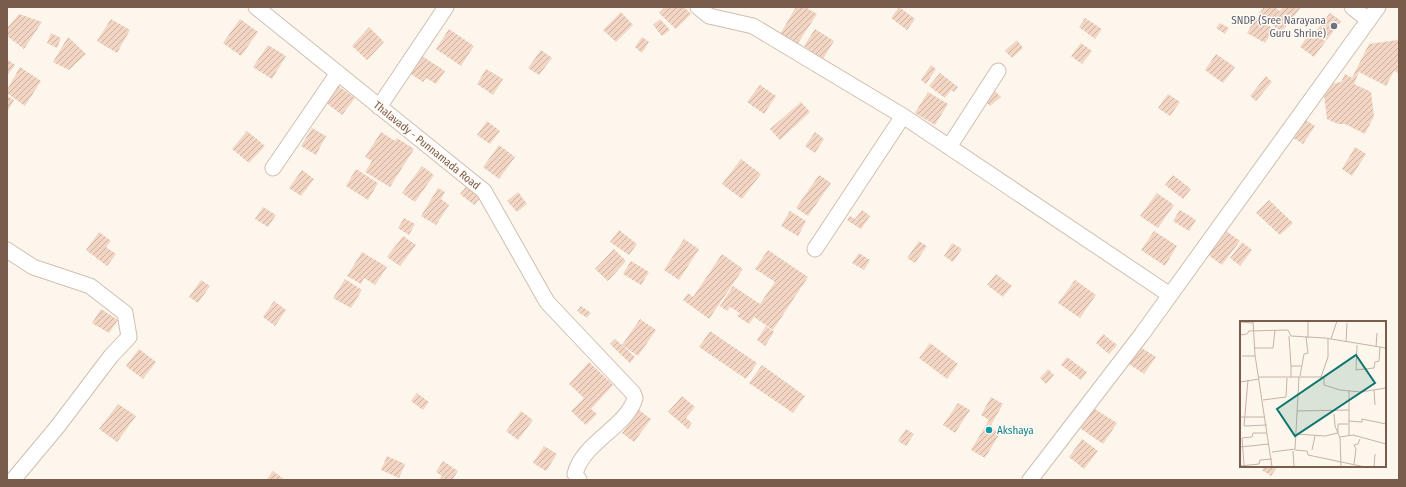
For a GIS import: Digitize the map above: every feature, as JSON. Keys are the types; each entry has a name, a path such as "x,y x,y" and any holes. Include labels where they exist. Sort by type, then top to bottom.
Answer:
{"street":[{"name":"Thalavady - Punnamada Road","path":"256,7 484,191 547,302 633,393 634,398 630,410 579,462 575,474 579,480"},
{"path":"380,106 446,7"},
{"path":"698,7 709,16 753,26 903,116 1170,295"},
{"path":"1352,7 1368,20"},
{"path":"1030,480 1170,295 1378,7"},
{"path":"949,146 998,71"},
{"path":"274,168 338,73"},
{"path":"815,249 903,116"},
{"path":"7,250 33,267 90,286 125,313 128,337 111,356 58,426 12,480"}],"building":[{"path":"665,7 684,7 691,14 676,29 659,13"},
{"path":"796,7 805,7 817,14 796,46 779,36"},
{"path":"899,7 915,19 907,30 891,18"},
{"path":"1264,7 1274,7 1280,11 1283,7 1301,7 1282,32 1258,15"},
{"path":"621,12 633,25 616,42 603,30"},
{"path":"1330,13 1341,21 1327,40 1316,31"},
{"path":"19,14 42,22 24,49 7,36 7,28"},
{"path":"1085,18 1102,29 1095,39 1079,27"},
{"path":"1256,18 1274,29 1265,43 1247,33"},
{"path":"111,19 130,30 117,53 97,41"},
{"path":"240,19 258,32 241,56 223,43"},
{"path":"660,19 670,30 662,36 653,25"},
{"path":"1220,23 1229,28 1225,34 1216,28"},
{"path":"369,27 384,42 367,60 352,46"},
{"path":"449,29 474,46 461,66 436,49"},
{"path":"815,29 834,41 823,59 804,46"},
{"path":"1311,31 1326,41 1314,57 1300,47"},
{"path":"51,33 61,38 57,48 47,43"},
{"path":"68,37 86,54 69,70 53,62"},
{"path":"642,37 649,42 642,53 635,47"},
{"path":"1017,40 1023,48 1012,58 1005,51"},
{"path":"1399,41 1399,73 1394,71 1386,86 1359,72 1354,84 1371,92 1374,116 1365,134 1345,124 1338,124 1327,119 1324,95 1330,84 1341,82 1345,74 1352,78 1369,44"},
{"path":"1081,43 1092,51 1082,64 1071,56"},
{"path":"268,45 286,56 272,79 253,67"},
{"path":"541,50 552,58 539,75 528,68"},
{"path":"419,54 445,71 436,84 426,78 423,82 408,72"},
{"path":"1216,54 1235,67 1223,83 1205,70"},
{"path":"7,59 15,65 7,76"},
{"path":"931,65 936,69 926,84 921,80"},
{"path":"20,67 41,81 25,106 7,93 7,90"},
{"path":"486,69 503,79 493,95 477,84"},
{"path":"940,73 958,87 954,92 951,90 945,98 929,86"},
{"path":"1266,76 1272,82 1256,101 1250,96"},
{"path":"337,85 355,98 342,115 325,102"},
{"path":"760,85 776,96 764,114 747,102"},
{"path":"993,89 1001,97 990,106 983,98"},
{"path":"928,92 948,104 935,125 915,113"},
{"path":"1168,94 1180,102 1170,116 1158,108"},
{"path":"7,96 14,100 7,112"},
{"path":"801,102 810,112 780,140 770,129"},
{"path":"1304,119 1315,126 1303,144 1292,137"},
{"path":"487,121 500,131 490,144 477,135"},
{"path":"312,128 326,136 316,155 301,146"},
{"path":"247,131 265,146 249,163 232,149"},
{"path":"381,132 395,141 397,138 414,149 390,187 365,172 372,161 365,157"},
{"path":"815,132 824,139 815,153 805,146"},
{"path":"499,145 515,157 499,179 483,167"},
{"path":"1355,147 1366,154 1352,176 1342,169"},
{"path":"741,159 761,174 742,199 722,184"},
{"path":"422,166 434,175 415,202 402,193"},
{"path":"356,169 378,183 368,200 346,186"},
{"path":"302,170 314,179 301,196 289,188"},
{"path":"819,175 831,183 808,216 796,208"},
{"path":"1173,175 1191,189 1183,199 1165,185"},
{"path":"470,182 484,194 474,205 460,194"},
{"path":"438,188 445,192 441,199 449,205 436,225 421,216"},
{"path":"518,192 527,204 517,212 507,201"},
{"path":"1157,193 1174,205 1158,228 1140,216"},
{"path":"1269,200 1293,223 1280,235 1256,213"},
{"path":"263,207 276,215 268,227 255,219"},
{"path":"862,210 870,216 861,229 847,220 850,216 855,219"},
{"path":"1180,210 1196,220 1189,231 1173,221"},
{"path":"790,211 806,221 798,236 781,226"},
{"path":"404,218 415,224 409,235 398,228"},
{"path":"1222,228 1240,241 1222,265 1204,252"},
{"path":"619,230 637,244 629,255 610,242"},
{"path":"1154,231 1177,246 1165,266 1141,250"},
{"path":"99,232 111,241 106,247 116,254 107,266 86,250"},
{"path":"403,236 416,245 400,266 387,257"},
{"path":"684,239 699,249 679,280 664,270"},
{"path":"919,241 927,246 915,263 907,258"},
{"path":"1242,242 1252,250 1240,266 1230,258"},
{"path":"952,243 962,249 953,262 944,256"},
{"path":"614,249 626,261 608,281 595,269"},
{"path":"768,250 808,277 773,330 754,317 749,324 737,316 740,313 730,307 727,311 720,306 733,286 760,304 775,282 755,269"},
{"path":"362,252 387,267 375,285 364,278 361,284 347,276"},
{"path":"859,253 870,260 864,270 852,263"},
{"path":"722,254 743,269 709,319 683,300 688,293 693,297"},
{"path":"631,261 649,272 641,285 623,274"},
{"path":"996,274 1012,286 1003,297 987,285"},
{"path":"345,279 362,290 351,308 333,298"},
{"path":"201,280 210,286 198,303 189,297"},
{"path":"1075,280 1096,295 1080,318 1058,303"},
{"path":"274,301 286,310 275,326 263,317"},
{"path":"581,306 591,313 587,318 577,311"},
{"path":"101,309 118,320 109,333 92,323"},
{"path":"640,319 656,330 638,356 622,345"},
{"path":"766,326 774,332 765,346 757,340"},
{"path":"710,331 757,363 746,379 699,347"},
{"path":"1103,334 1117,345 1109,354 1096,343"},
{"path":"615,339 635,357 630,363 610,344"},
{"path":"930,343 958,364 947,379 919,358"},
{"path":"1140,347 1156,357 1144,374 1129,364"},
{"path":"139,349 156,362 143,379 126,366"},
{"path":"1067,357 1087,372 1081,380 1061,365"},
{"path":"589,362 613,385 591,409 597,414 586,425 571,411 584,398 569,384"},
{"path":"762,365 805,396 793,413 749,383"},
{"path":"1048,369 1054,375 1046,384 1040,378"},
{"path":"417,393 429,402 423,410 411,401"},
{"path":"682,396 695,407 686,418 692,423 688,429 668,412"},
{"name":"Akshaya","path":"991,397 1003,404 990,427 1000,433 985,458 971,450 989,420 981,415"},
{"path":"958,403 970,410 955,433 943,425"},
{"path":"118,404 136,416 117,442 99,429"},
{"path":"1090,406 1117,423 1103,444 1077,426"},
{"path":"639,410 651,419 634,442 622,433"},
{"path":"521,411 533,420 518,440 506,431"},
{"path":"906,429 914,434 906,446 898,441"},
{"path":"1082,439 1098,451 1084,469 1069,457"},
{"path":"544,446 557,454 546,471 533,463"},
{"path":"387,456 405,464 399,478 381,470"},
{"path":"443,461 458,471 452,480 439,480 442,476 436,472"},
{"path":"1264,467 1277,467 1271,476 1262,470"},
{"path":"273,471 285,480 266,480"}],"place":[{"name":"SNDP (Sree Narayana Guru Shrine)","path":"1334,26"},
{"name":"Akshaya","path":"989,430"}]}
